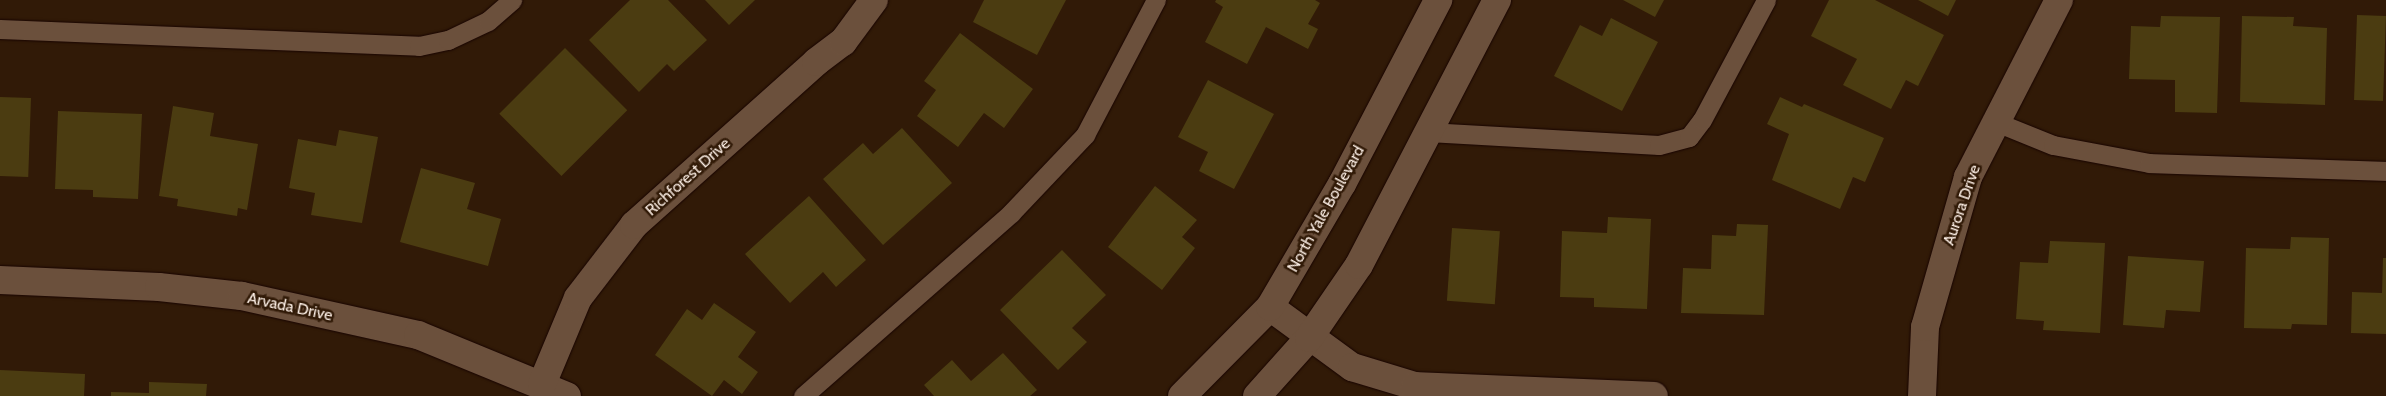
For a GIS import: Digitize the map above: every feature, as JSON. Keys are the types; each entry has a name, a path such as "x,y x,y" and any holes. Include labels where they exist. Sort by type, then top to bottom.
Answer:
{"street":[{"name":"Richforest Drive","path":"542,384 578,298 634,225 816,62 843,42 874,0"},
{"name":"North Yale Boulevard","path":"1182,396 1270,307 1342,184 1438,0"},
{"path":"1257,396 1310,338 1359,265 1497,0"},
{"name":"Aurora Drive","path":"1922,396 1925,327 1968,177 2059,0"},
{"name":"Arvada Drive","path":"0,280 159,287 242,296 418,335 542,384 567,396"},
{"path":"1270,307 1352,367 1415,386 1654,396"}],"lane":[{"path":"0,29 419,46 448,40 488,21 512,0"},
{"path":"804,396 1011,212 1085,135 1156,0"},
{"path":"1428,132 1660,145 1689,137 1702,120 1766,0"},
{"path":"1996,122 2052,144 2149,163 2386,171"}],"building":[{"path":"630,0 668,0 707,40 674,71 667,64 639,92 589,40"},
{"path":"705,0 755,0 729,25"},
{"path":"984,0 1066,0 1037,55 973,22"},
{"path":"1216,0 1315,0 1320,3 1308,24 1318,29 1308,49 1266,27 1247,64 1205,42 1223,7 1215,2"},
{"path":"1623,0 1664,0 1655,17"},
{"path":"1829,0 1875,0 1944,35 1918,86 1906,80 1891,109 1843,85 1857,59 1811,36"},
{"path":"1918,0 1956,0 1948,16"},
{"path":"2357,15 2386,16 2383,101 2354,100"},
{"path":"2161,16 2220,17 2217,113 2175,112 2175,80 2129,79 2131,26 2160,27"},
{"path":"2242,16 2294,17 2293,26 2327,28 2325,105 2240,102"},
{"path":"1611,18 1658,42 1622,111 1554,76 1580,25 1602,36"},
{"path":"960,33 1033,89 1004,128 984,113 958,147 917,116 936,90 924,81"},
{"path":"565,48 627,110 561,176 499,114"},
{"path":"1208,80 1274,114 1234,189 1199,171 1208,152 1178,137"},
{"path":"0,97 31,98 28,177 0,176"},
{"path":"1780,97 1802,107 1804,104 1884,138 1865,182 1853,177 1840,209 1772,180 1789,134 1767,124"},
{"path":"173,106 214,113 210,136 258,144 247,210 238,208 237,216 177,206 178,199 159,196"},
{"path":"58,111 142,114 138,199 93,197 93,190 55,189"},
{"path":"902,128 952,183 883,245 823,179 863,143 873,154"},
{"path":"339,130 378,137 362,223 311,215 315,193 289,188 298,139 336,146"},
{"path":"421,168 475,183 467,209 501,219 488,266 400,242"},
{"path":"1155,186 1197,220 1182,237 1195,248 1162,290 1108,247"},
{"path":"809,196 866,260 836,287 823,272 790,303 745,254"},
{"path":"1608,217 1651,219 1647,309 1594,307 1594,298 1560,297 1562,231 1607,233"},
{"path":"1737,224 1768,225 1764,315 1681,313 1683,268 1711,269 1712,235 1736,236"},
{"path":"1452,228 1500,231 1495,304 1447,301"},
{"path":"2291,237 2329,238 2327,325 2292,324 2291,329 2244,328 2246,248 2290,249"},
{"path":"2050,241 2105,243 2100,333 2043,330 2044,321 2016,319 2020,262 2048,263"},
{"path":"1062,250 1106,295 1072,328 1087,342 1058,370 1000,310"},
{"path":"2128,256 2204,261 2200,312 2166,310 2164,328 2123,325"},
{"path":"2383,258 2386,258 2386,334 2351,333 2352,292 2382,293"},
{"path":"714,303 756,332 738,357 758,372 742,394 724,380 712,396 655,355 687,309 702,320"},
{"path":"1003,353 1037,390 1030,396 934,396 924,385 952,360 971,381"},
{"path":"0,370 85,374 84,396 0,396"},
{"path":"149,382 207,384 206,396 111,396 111,392 149,393"}]}
